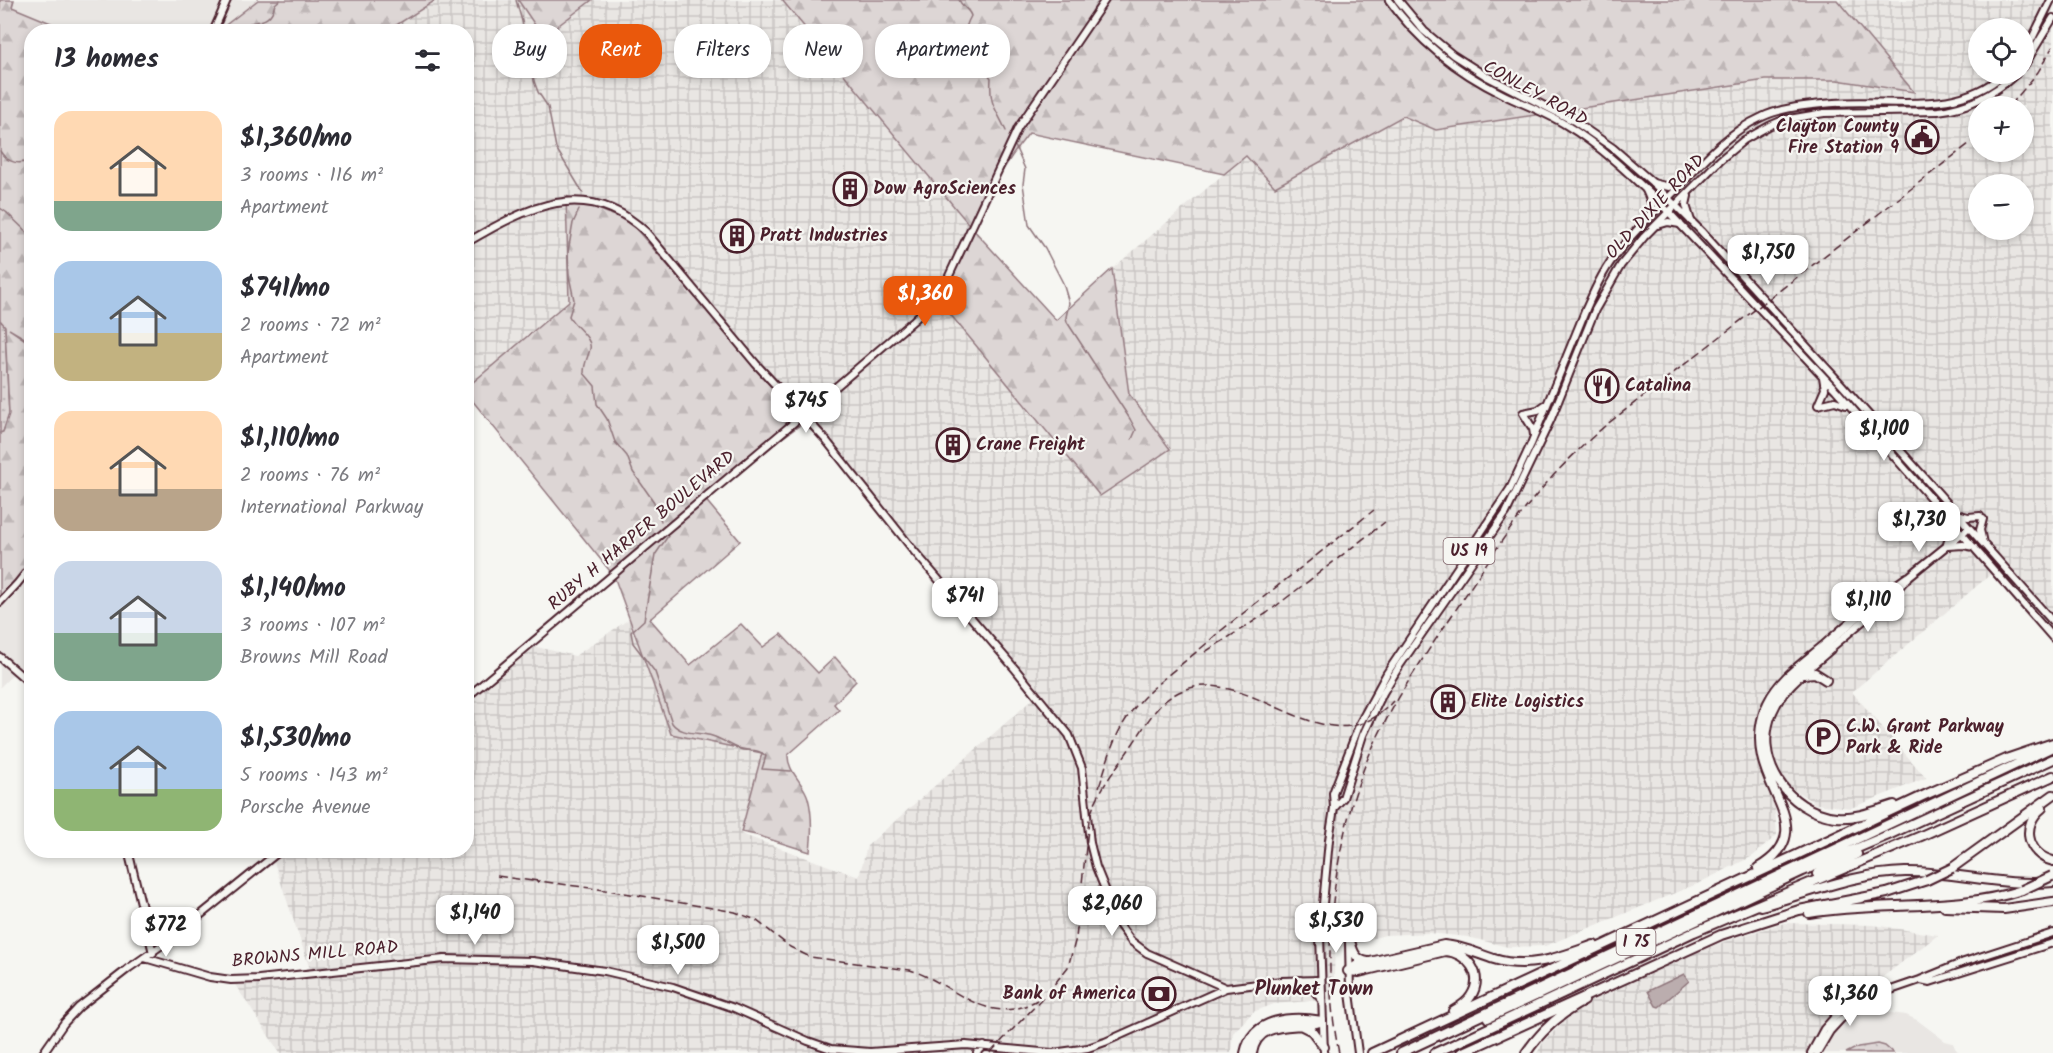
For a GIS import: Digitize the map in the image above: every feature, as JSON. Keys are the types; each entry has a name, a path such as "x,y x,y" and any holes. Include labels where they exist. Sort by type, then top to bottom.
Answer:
{"highway":[{"path":"1721,890 1772,859 1781,849 1786,838 1785,814 1763,763 1760,749 1761,725 1773,695 1787,677 1907,578"},
{"path":"1830,649 1801,674 1779,698 1769,718 1766,737 1767,753 1780,784 1791,796 1812,811 1844,818 1863,815 1927,794"},
{"path":"1801,674 1811,672 1826,680"},
{"path":"1372,1053 1927,794 2009,758 2053,745"},
{"name":"I 75","path":"1401,1053 2053,745"},
{"path":"1773,897 1843,860 2053,759"},
{"path":"1413,1053 1803,871 2053,765"},
{"name":"I 75","path":"1435,1053 1737,913 1931,831 2053,776"},
{"path":"1461,1053 1657,962 1721,935 1817,906 1887,893 1927,880 1952,868 2053,795"},
{"path":"2053,800 2033,817 2029,835 2034,850 2043,858 2053,861"},
{"path":"1737,913 1846,880 1880,874 1909,872 2024,884 2053,878"},
{"path":"1766,920 1843,908 1987,899 2022,890 2053,878"},
{"path":"1899,905 1991,909 2025,908 2053,902"},
{"path":"1348,971 1357,965 1444,945 1455,946 1512,963 1539,963 1632,931"},
{"path":"1349,937 1356,956 1363,961 1370,962"},
{"path":"1348,971 1359,972 1445,951 1456,953 1467,959 1476,976 1473,993 1465,1003 1424,1029"},
{"path":"1526,1053 1543,1031 1562,1015 1657,962"},
{"path":"1245,1053 1255,1032 1265,1024 1288,1020 1322,1021"},
{"path":"1252,1053 1256,1042 1268,1030 1322,1021"},
{"path":"1301,1026 1312,1031 1324,1050"}],"main road":[{"path":"216,24 227,0"},
{"name":"RUBY H HARPER BOULEVARD","path":"474,691 804,414 932,303 948,278 1018,129 1105,0"},
{"name":"CONLEY ROAD","path":"1389,0 1419,36 1448,61 1473,78 1568,126 1631,176 1680,224 1953,516"},
{"name":"CONLEY ROAD","path":"1398,0 1424,31 1453,55 1486,76 1574,121 1612,148 1653,183 1842,385 1953,516"},
{"path":"2034,35 2051,0"},
{"path":"2034,49 2053,18"},
{"name":"OLD DIXIE ROAD","path":"1389,675 1505,499 1534,437 1596,288 1614,257 1661,204 1726,139 1764,116 1782,111 1835,103 1922,104 1951,101 1975,93 1991,84"},
{"name":"OLD DIXIE ROAD","path":"1389,675 1506,513 1551,419 1604,293 1621,265 1654,227 1720,160 1744,140 1783,120 1824,113 1952,109 1990,93 2002,84"},
{"path":"1653,183 1669,188 1683,182"},
{"path":"1646,190 1652,204 1649,217"},
{"path":"1690,191 1686,205 1691,221"},
{"path":"474,239 521,213 557,201 583,201 615,211 638,224 756,364 804,414 914,551 1069,735 1082,768 1090,843 1096,864 1115,918 1126,934 1136,946 1147,953 1226,988"},
{"path":"1654,227 1668,222 1680,224"},
{"path":"1823,376 1825,389 1818,405 1836,401 1853,409"},
{"path":"1534,437 1533,429 1523,413 1540,409 1548,402"},
{"path":"1953,516 1981,518 1980,530 1983,543"},
{"path":"1953,516 1969,528 2053,622"},
{"path":"1953,516 1963,533 2053,638"},
{"path":"1945,547 1953,516"},
{"path":"1830,649 1889,599 1907,578 1969,528"},
{"path":"1945,547 1963,545 1976,548"},
{"path":"0,602 24,575"},
{"path":"0,657 24,678"},
{"name":"US 19","path":"1334,808 1342,798 1363,735 1389,675"},
{"name":"US 19","path":"1324,1050 1320,980 1321,913 1334,808 1333,793 1353,741 1389,675"},
{"path":"130,858 153,953"},
{"path":"43,1053 79,1006 153,953 271,858"},
{"path":"1811,1053 1819,1036 1839,1012 1863,999 1874,997 1964,962 2053,933"},
{"path":"1349,937 1348,971 1358,1053"},
{"path":"1920,980 1930,982 2053,943"},
{"name":"BROWNS MILL ROAD","path":"145,958 210,977 231,980 259,979 417,961 471,958 533,961 605,970 673,987 734,1008 808,1041 831,1049 856,1052 949,1045 1052,1053 1070,1052 1099,1045 1226,988 1320,980"},
{"path":"1300,980 1311,987 1321,999"},
{"path":"1817,1053 1830,1031 1841,1019 1874,997"},
{"path":"977,1053 984,1046"}],"shaded area":[{"path":"14,0 258,0 228,24 53,24 11,7"},
{"path":"436,0 518,0 534,24 492,24 492,78 567,78 567,24 560,24 592,0 782,0 802,24 783,24 783,78 847,78 972,228 1170,449 1129,394 1112,269 1246,155 1275,187 1404,116 1436,130 1766,80 1837,80 1913,91 1837,0 2053,0 2053,636 1998,568 1852,692 1926,778 1851,808 1816,804 1784,783 1762,759 1775,809 1777,835 1753,856 1697,884 1545,946 1508,947 1468,937 1429,933 1385,935 1335,949 1333,999 1274,1004 1253,1012 1233,1033 1231,1053 280,1053 230,977 269,973 312,975 273,859 474,858 474,690 528,645 575,656 629,619 671,734 762,753 741,834 859,877 867,846 1036,696 955,602 871,493 804,422 630,222 566,196 569,301 474,382 474,24 398,24"},
{"path":"24,575 24,664 0,687 0,600"},
{"path":"1784,923 1873,925 1938,935 1847,1004 1821,1034 1814,1053 1537,1053 1544,1041 1586,1001 1631,976 1729,940"},
{"path":"1684,974 1689,981 1659,1007 1656,1006 1648,991"},
{"path":"1881,1006 1883,1012 1906,1015 1917,1020 1945,1041 1953,1043 1959,1053 1822,1053 1831,1037 1847,1021 1856,1015"}],"green space":[{"path":"0,0 14,0 12,7 53,24 24,24 24,338 9,329 24,339 24,575 0,600 0,433 3,432 9,414 5,326 0,320"},
{"path":"258,0 436,0 398,24 227,24"},
{"path":"518,0 592,0 560,24 534,24"},
{"path":"782,0 1837,0 1914,92 1837,80 1766,80 1436,130 1403,116 1275,187 1246,156 1224,174 1029,133 1012,155 972,228 847,78 863,78 863,24 802,24"},
{"path":"566,196 630,222 804,422 704,498 740,541 650,619 690,665 741,624 763,647 781,634 818,673 835,657 856,681 834,704 839,710 788,755 790,766 806,793 810,805 812,825 810,852 741,832 762,753 671,734 614,576 474,403 474,381 569,301"},
{"path":"972,228 1056,320 1112,269 1129,394 1170,449 1100,496 936,297"},
{"path":"0,320 5,326 9,415 3,432 0,433"},
{"path":"1878,1044 1885,1046 1893,1053 1846,1053 1858,1047"}],"waterway":[{"path":"248,24 264,20 280,0"},
{"path":"516,0 527,39 534,81 548,107 556,148 583,193"},
{"path":"959,0 971,16 966,26 966,43 991,78 992,101 1006,131"},
{"path":"1015,146 1025,169 1023,184 1029,225 1045,248 1063,283 1069,303 1067,322 1130,419 1136,430 1132,439"},
{"path":"0,151 10,161 24,162"},
{"path":"0,208 24,229"},
{"path":"579,210 573,223 568,252 569,276 574,300 569,316 589,340 590,349 584,373 595,386 597,404 607,419 615,442 627,456 633,472 654,502 661,521"},
{"path":"667,534 668,536 655,555 644,620 631,632 633,643 655,672 672,723 680,730 712,736 740,749 760,752 766,756 762,769 791,771"}],"railway":[{"path":"2018,96 2038,72 2053,46"},
{"path":"1339,1053 1333,1017 1330,940 1339,860 1358,785 1380,731 1402,692 1499,545 1547,483 1606,425 1968,145"},
{"path":"1099,787 1118,733 1131,712 1153,688 1218,633 1374,510"},
{"path":"1205,652 1267,613 1385,522"},
{"path":"990,1053 1044,997 1068,967 1076,938 1092,810 1113,772 1151,717 1165,701 1193,687 1222,687 1251,696 1309,721 1338,726 1366,722 1393,701"},
{"path":"497,876 539,882"},
{"path":"531,880 613,891 735,912 756,920 790,947 810,957 910,970 986,1007 1002,1010 1019,1008 1037,1000"}],"place":[{"name":"Clayton County Fire Station 9","path":"1922,137"},
{"name":"Dow AgroSciences","path":"850,189"},
{"name":"Pratt Industries","path":"737,236"},
{"name":"Catalina","path":"1602,386"},
{"name":"Crane Freight","path":"953,445"},
{"name":"Elite Logistics","path":"1448,702"},
{"name":"C.W. Grant Parkway Park & Ride","path":"1823,737"},
{"name":"Bank of America","path":"1159,994"}],"district":[{"name":"Plunket Town","path":"1314,990"}]}
